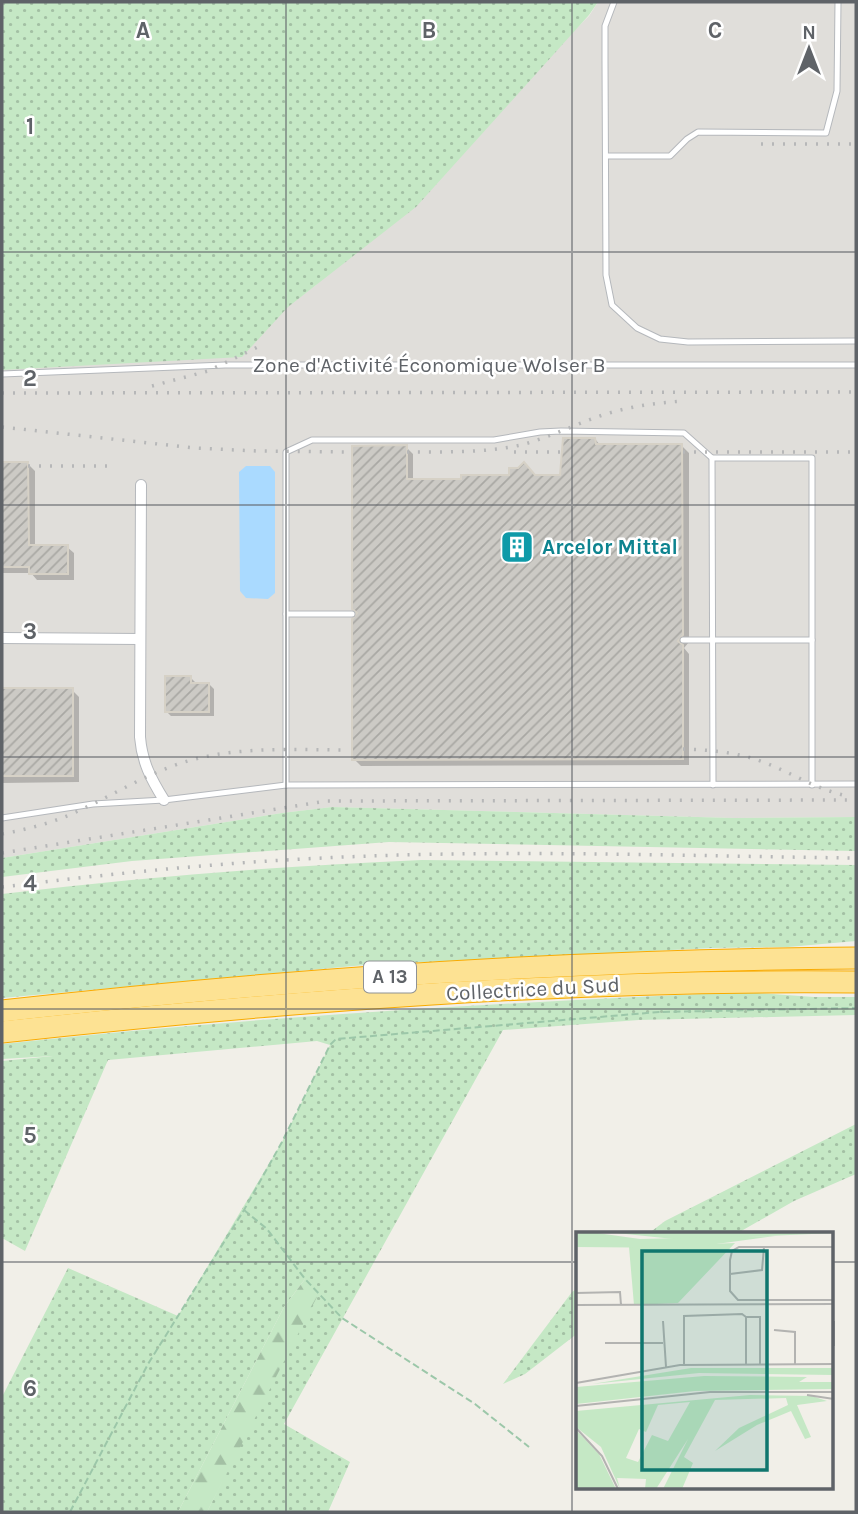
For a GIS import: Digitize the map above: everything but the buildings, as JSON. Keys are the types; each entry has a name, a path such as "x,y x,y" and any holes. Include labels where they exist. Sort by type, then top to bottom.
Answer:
{"highway":[{"name":"Collectrice du Sud","path":"2,1011 234,988 466,971 657,962 856,958"},
{"name":"Collectrice du Sud","path":"2,1032 464,992 740,981 856,982"}],"street":[{"path":"141,485 141,756 164,800"},
{"path":"2,638 140,639"}],"lane":[{"path":"614,2 605,26 606,275 612,305 637,328 660,339 688,342 856,341"},
{"path":"606,156 670,156 698,132 826,133 837,91 838,2"},
{"name":"Zone d'Activité Économique Wolser B","path":"2,374 225,365 856,365"},
{"path":"286,786 286,452 313,440 494,440 562,431 684,433 712,458 812,458 812,785"},
{"path":"712,458 713,785"},
{"path":"286,614 352,614"},
{"path":"683,640 812,640"},
{"path":"2,818 93,804 164,800 286,786 856,784"}],"path":[{"path":"70,1512 148,1364 244,1210 297,1114 330,1045 336,1039 659,1012 856,1008"},
{"path":"244,1210 267,1229 305,1279 342,1318 475,1404 530,1447"}],"shaded area":[{"path":"598,2 856,2 856,817 734,818 332,807 2,858 2,362 239,343 316,285 589,16"}],"green space":[{"path":"2,2 598,2 416,207 288,307 242,357 2,370"},
{"path":"332,807 734,818 856,817 856,851 389,842 132,861 2,877 2,858"},
{"path":"422,860 856,865 856,941 788,947 712,948 365,965 2,998 2,894 211,873"},
{"path":"743,992 856,997 856,1015 639,1020 503,1030 284,1424 350,1462 328,1512 207,1512 254,1416 305,1279 284,1307 178,1512 2,1512 2,1397 68,1268 178,1316 282,1142 330,1045 317,1041 108,1060 25,1251 2,1238 2,1061 53,1056 2,1059 2,1044 372,1012"},
{"path":"856,1124 856,1174 794,1201 740,1232 651,1232 665,1221"},
{"path":"305,1279 318,1295 207,1512 178,1512 284,1307"},
{"path":"576,1289 576,1335 525,1374 503,1384"}],"water":[{"path":"246,466 270,466 275,472 275,593 268,599 246,598 240,591 239,472"}],"railway":[{"path":"761,144 856,144"},
{"path":"152,386 208,371 264,344"},
{"path":"2,393 856,392"},
{"path":"407,452 464,452 507,448 618,411 683,401"},
{"path":"2,427 195,448 352,452"},
{"path":"514,452 560,452"},
{"path":"683,452 856,452"},
{"path":"28,466 113,466"},
{"path":"683,749 743,756 843,795"},
{"path":"2,834 59,819 158,772 192,760 258,750 349,750"},
{"path":"2,853 327,801 856,800"},
{"path":"2,887 202,866 389,855 590,854 856,858"}],"place":[{"name":"Arcelor Mittal","path":"517,547"}]}
